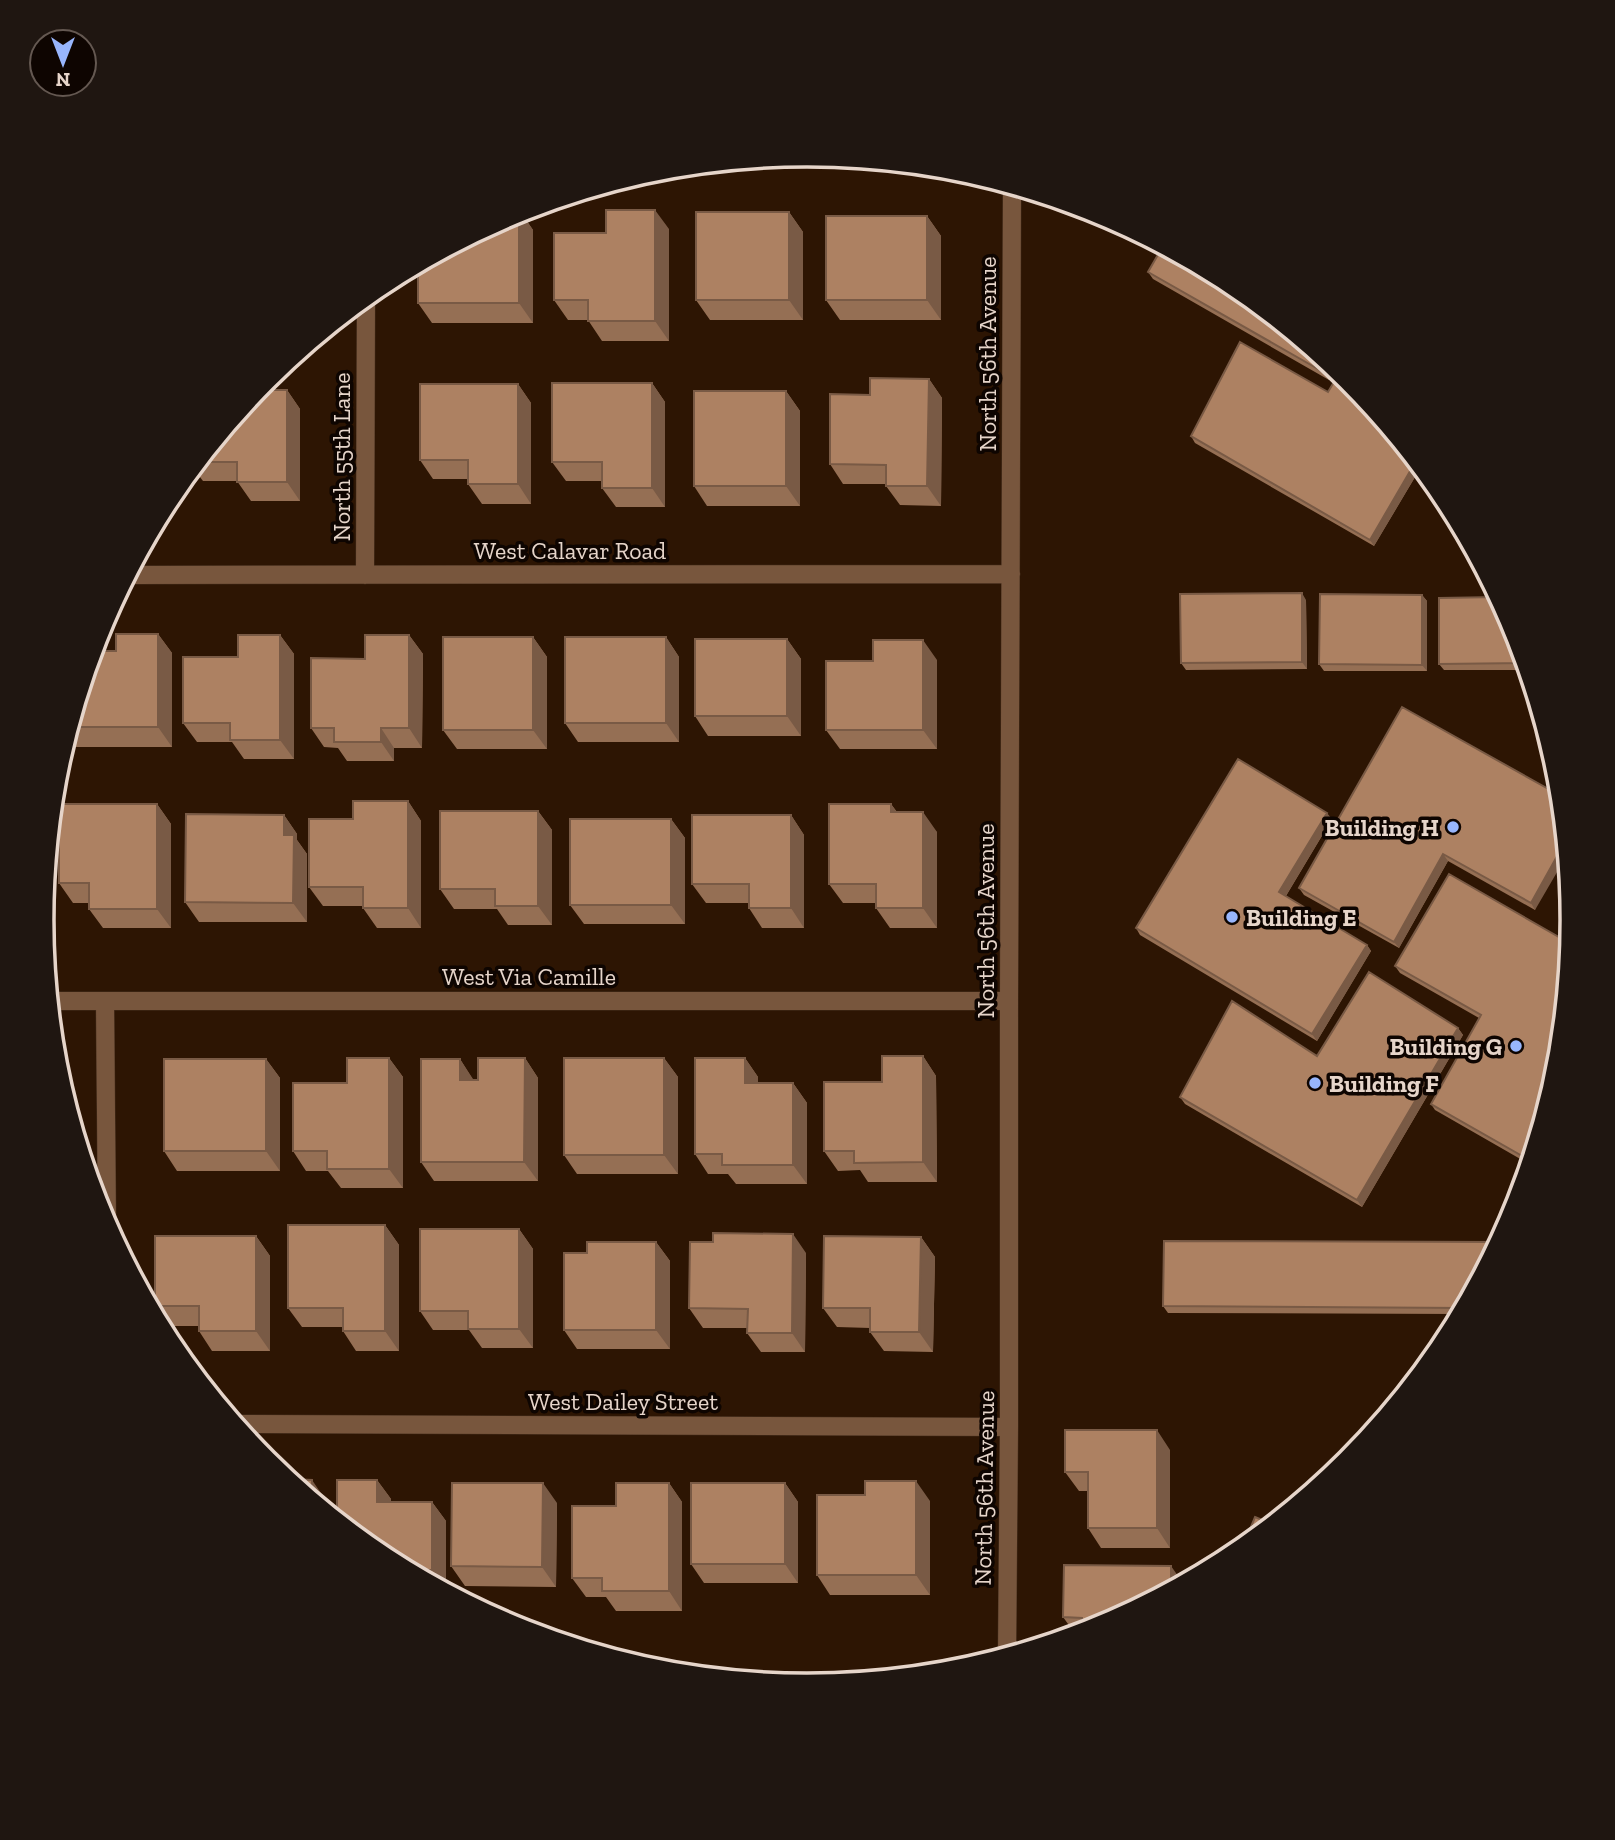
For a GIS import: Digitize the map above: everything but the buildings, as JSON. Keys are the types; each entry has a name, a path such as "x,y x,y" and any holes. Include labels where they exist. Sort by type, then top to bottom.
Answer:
{"street":[{"name":"North 56th Avenue","path":"1007,1646 1012,195"},
{"name":"North 55th Lane","path":"365,575 366,310"},
{"name":"West Calavar Road","path":"138,575 1011,573"},
{"path":"104,1000 107,1194"},
{"name":"West Via Camille","path":"59,1001 1009,1001"},
{"name":"West Dailey Street","path":"248,1424 1009,1427"}],"place":[{"name":"Building H","path":"1453,827"},
{"name":"Building E","path":"1232,917"},
{"name":"Building G","path":"1516,1046"},
{"name":"Building F","path":"1315,1083"}]}
